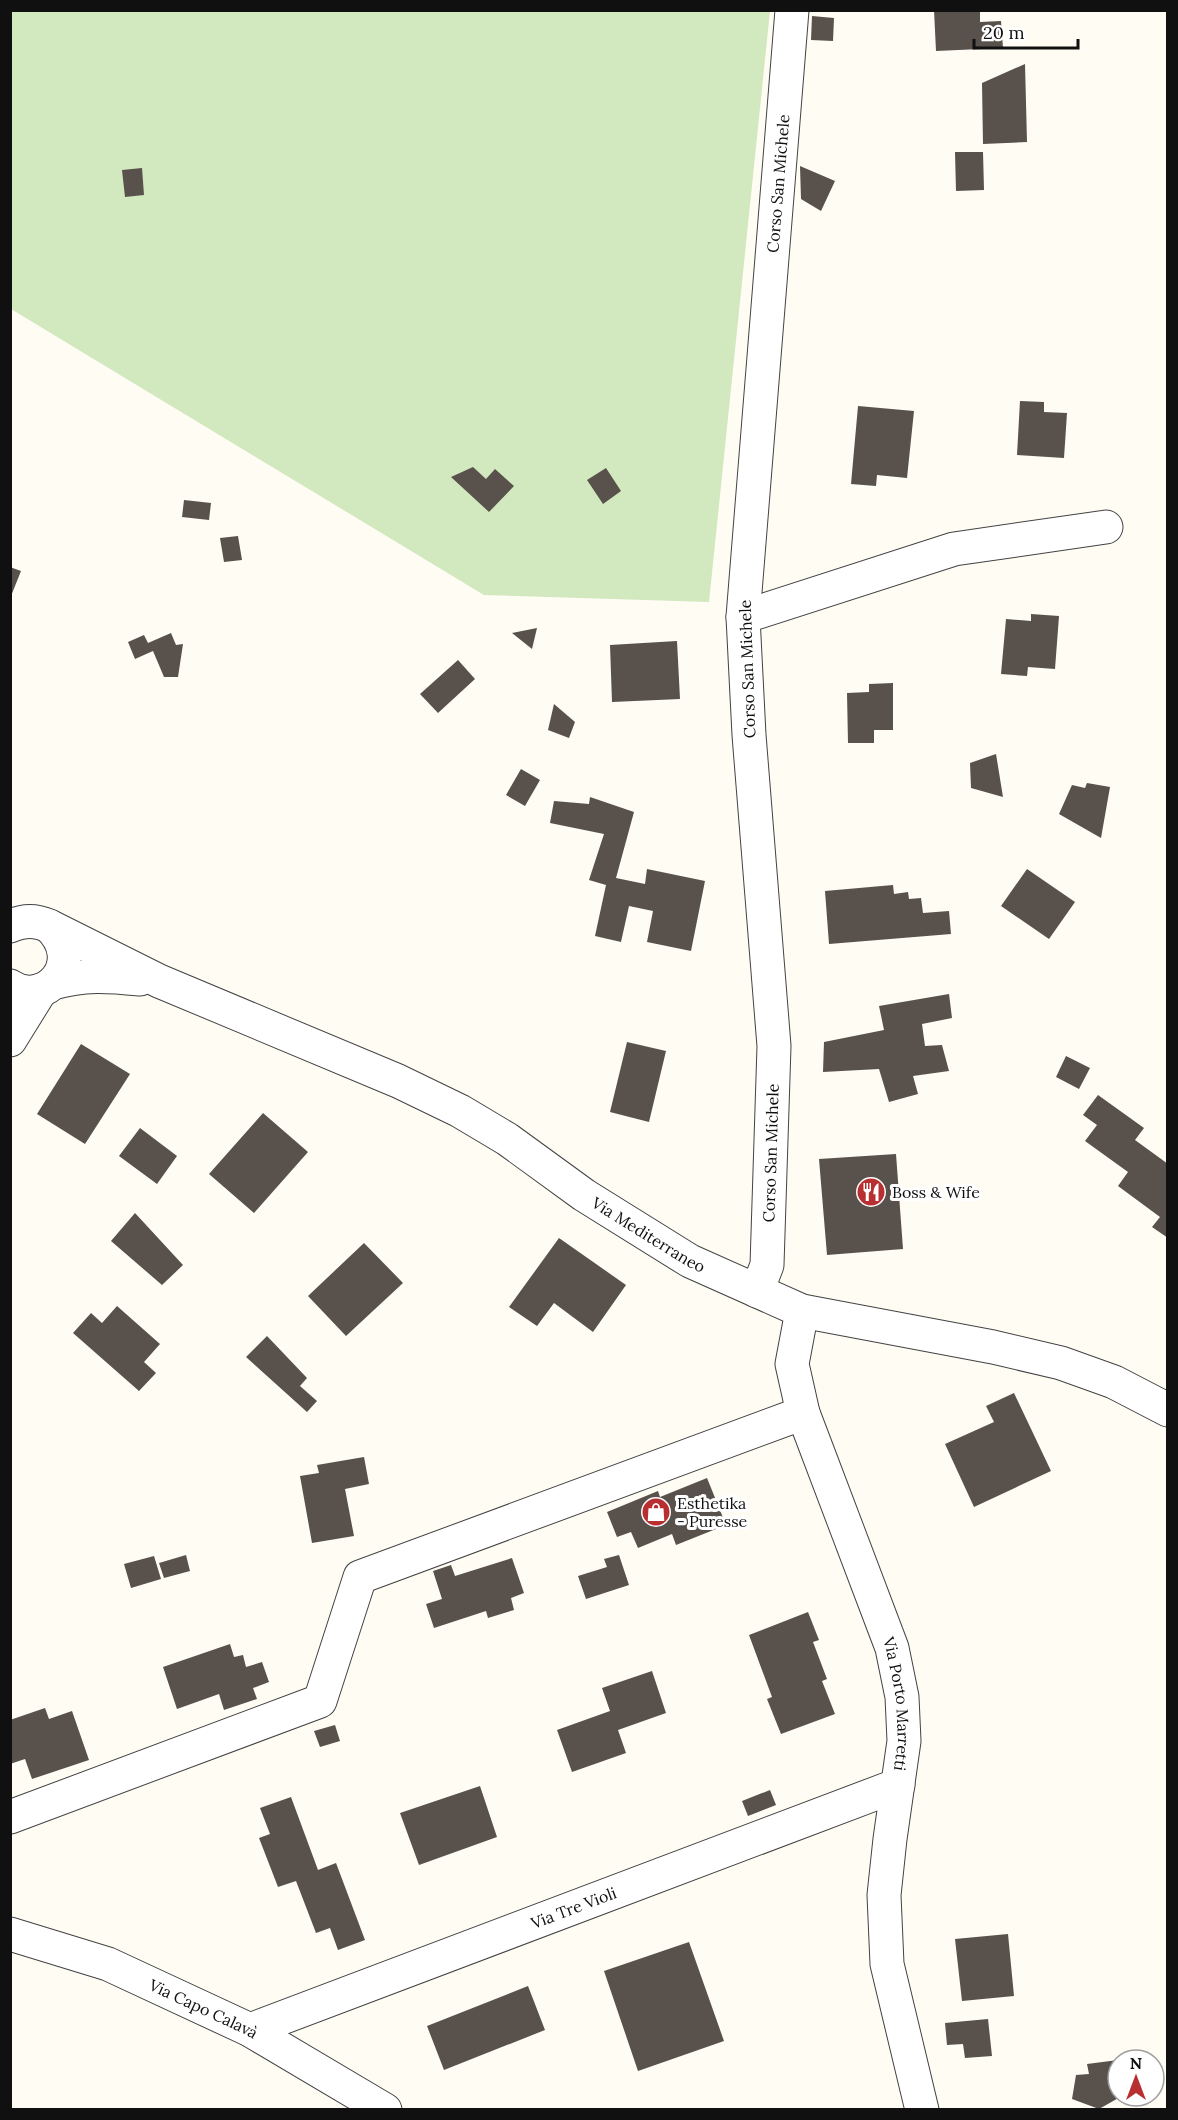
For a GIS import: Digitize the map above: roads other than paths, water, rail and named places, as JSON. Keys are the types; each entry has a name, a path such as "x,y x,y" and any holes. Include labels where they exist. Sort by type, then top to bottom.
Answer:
{"street":[{"name":"Corso San Michele","path":"757,1291 767,1265 774,1046 749,735 743,617 792,10"},
{"path":"743,617 954,549 1106,527"},
{"path":"27,921 159,981"},
{"path":"10,1040 35,986 61,973 65,961 64,947 59,935 27,921"},
{"path":"35,986 75,977 104,976 159,981"},
{"name":"Via Mediterraneo","path":"159,981 398,1081 460,1111 507,1139 584,1195 690,1261 802,1311 993,1347 1061,1363 1114,1382 1167,1410"},
{"name":"Via Porto Marretti","path":"802,1311 792,1364 803,1413 892,1648 902,1697 904,1741 884,1895 886,1964 922,2109"},
{"path":"10,1816 320,1701 360,1577 803,1413"},
{"name":"Via Tre Violi","path":"250,2030 898,1785"},
{"name":"Via Capo Calavà","path":"10,1934 108,1964 250,2030 384,2109"}],"place":[{"name":"Boss & Wife","path":"871,1192"},
{"name":"Esthetika - Puresse","path":"656,1512"}]}
